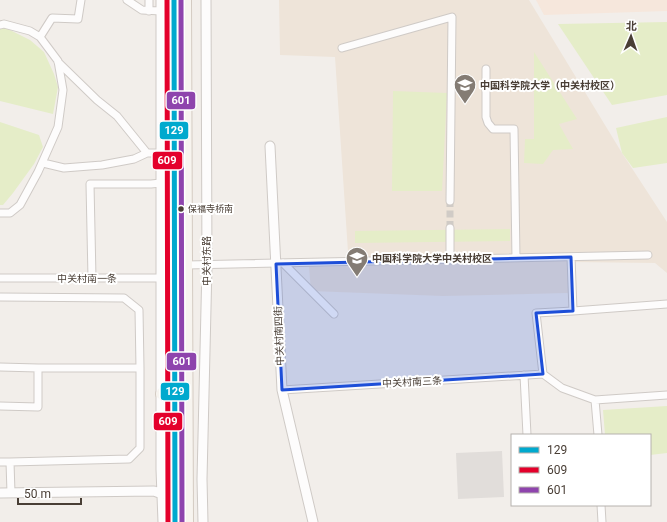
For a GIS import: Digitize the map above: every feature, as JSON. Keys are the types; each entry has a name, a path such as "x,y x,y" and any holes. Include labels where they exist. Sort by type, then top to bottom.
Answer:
{"main road":[{"path":"174,0 175,522"},
{"name":"中关村东路","path":"186,0 188,522"},
{"path":"161,394 175,376"}],"street":[{"path":"40,37 52,18 78,19 81,0"},
{"path":"127,0 142,10 161,11"},
{"path":"149,0 149,10"},
{"path":"161,0 162,522"},
{"name":"中关村东路","path":"203,522 202,479 207,265 206,0"},
{"path":"342,48 452,17 450,201"},
{"path":"0,25 4,24 30,31 40,37 58,61 97,100 117,116 147,153"},
{"path":"0,213 10,213 20,205 43,162 58,126 63,90 58,61"},
{"path":"486,69 486,116 488,123 493,129 514,129 516,258"},
{"name":"中关村南四街","path":"270,146 280,263 282,390 314,522"},
{"path":"43,162 64,168 102,166 134,159 147,153 174,153"},
{"path":"92,278 90,184 161,183"},
{"path":"450,228 450,260"},
{"path":"187,265 648,255"},
{"path":"571,257 573,311"},
{"path":"280,263 334,314"},
{"name":"中关村南一条","path":"0,278 175,278"},
{"path":"0,297 124,298 139,310 140,368 140,448 129,459 0,462"},
{"path":"667,304 536,313 543,374 562,388 595,400 667,395"},
{"path":"0,367 140,368"},
{"path":"0,406 38,407 38,368"},
{"name":"中关村南三条","path":"282,390 543,374"},
{"path":"524,375 528,434"},
{"path":"595,400 598,434"},
{"path":"10,462 10,493"},
{"path":"0,493 154,491 162,494 188,494"},
{"path":"601,506 602,522"}],"highlighted area":[{"path":"571,257 573,311 536,313 543,374 282,390 276,264"}],"shaded area":[{"name":"中国科学院大学（中关村校区）","path":"279,0 529,0 622,153 667,222 667,273 655,263 572,262 571,294 443,296 311,291 309,267 351,266 348,252 335,57 280,55"},
{"path":"536,0 667,0 667,11 544,15"},
{"path":"502,451 504,497 458,499 456,453"}],"green space":[{"path":"667,22 667,95 612,105 558,24"},
{"path":"0,25 30,40 44,52 58,87 53,114 0,101"},
{"path":"534,52 577,119 559,124 573,149 553,150 543,164 524,163 525,139 534,139"},
{"path":"393,91 447,93 442,191 392,191"},
{"path":"667,117 667,163 633,168 622,153 616,128"},
{"path":"0,122 39,135 43,147 34,164 3,205 0,205"},
{"path":"510,229 510,241 355,243 355,231"},
{"path":"667,406 667,453 651,455 651,434 605,434 603,410"}],"tunnel":[{"path":"450,201 450,228"}],"transit line":[{"name":"609","path":"167,0 168,522"},
{"name":"129","path":"174,0 175,522"},
{"name":"601","path":"181,0 182,522"}],"place":[{"name":"中国科学院大学（中关村校区）","path":"465,104"},
{"name":"保福寺桥南","path":"181,209"},
{"name":"中国科学院大学中关村校区","path":"357,278"}]}
